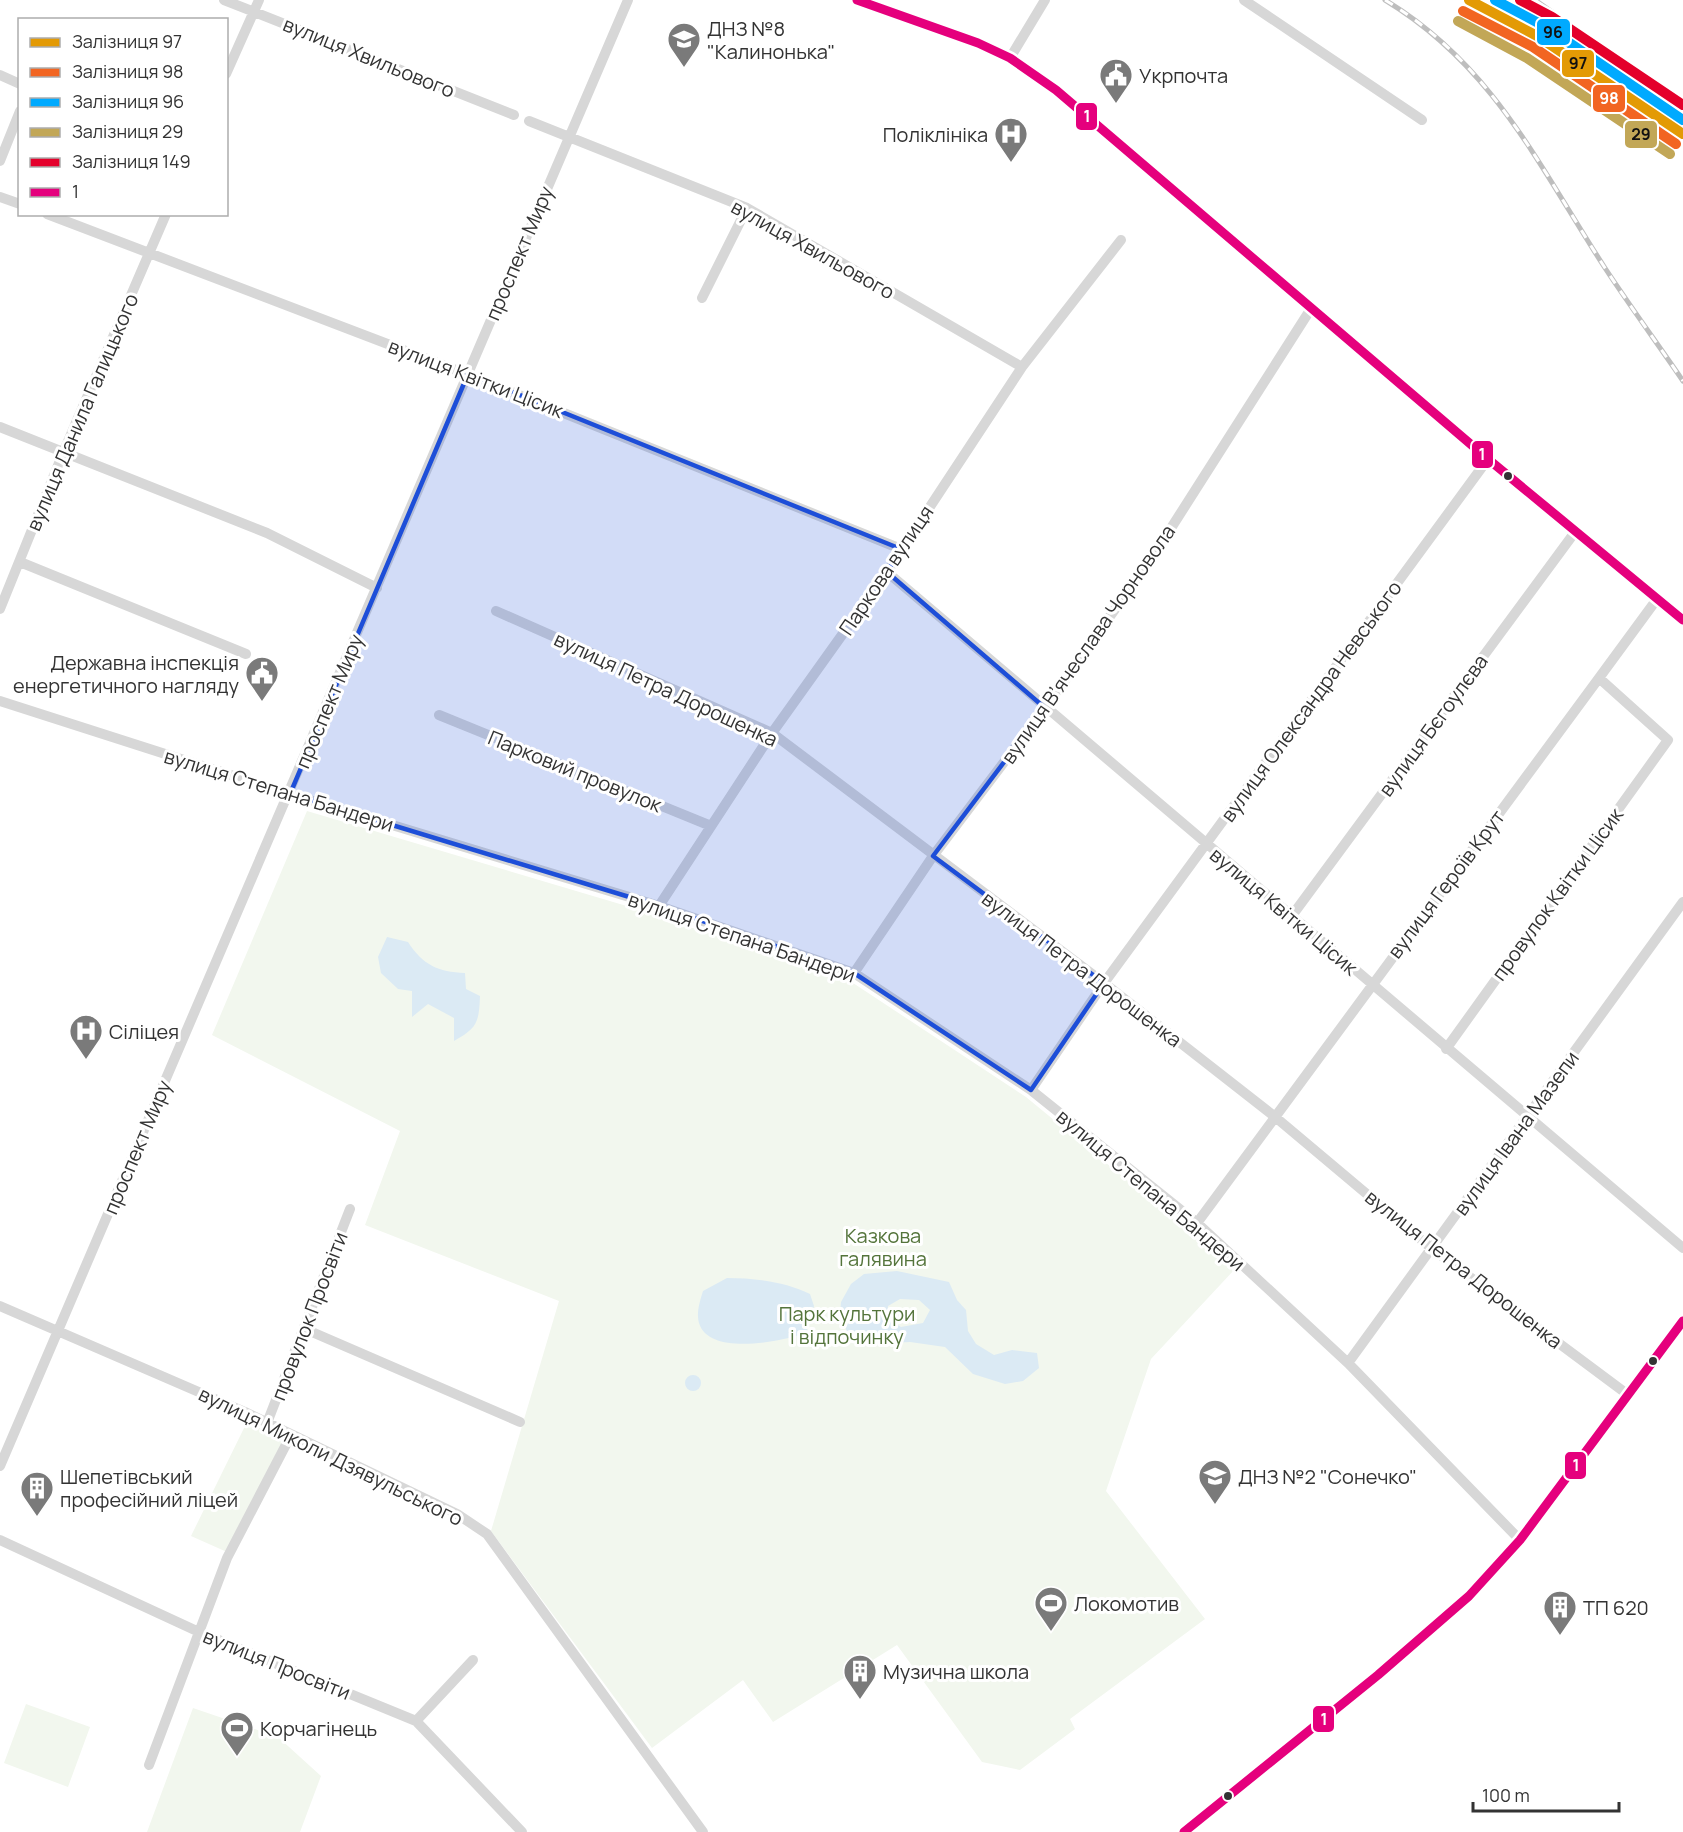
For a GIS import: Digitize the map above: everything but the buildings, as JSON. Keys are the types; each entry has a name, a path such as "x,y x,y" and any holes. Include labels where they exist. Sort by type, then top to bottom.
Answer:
{"street":[{"name":"вулиця Хвильового","path":"224,0 257,5 514,115"},
{"name":"проспект Миру","path":"0,1466 290,794 628,0"},
{"path":"857,0 978,43 1010,58 1056,90 1205,220 1311,307 1575,532 1683,620"},
{"path":"1010,58 1044,0"},
{"path":"1244,0 1422,120"},
{"path":"228,70 257,5"},
{"path":"0,75 18,83"},
{"path":"0,161 18,116"},
{"name":"вулиця Хвильового","path":"529,121 747,208 1022,367"},
{"path":"0,197 18,203"},
{"path":"702,298 747,208"},
{"name":"вулиця Квітки Цісик","path":"52,216 468,374 902,549"},
{"name":"вулиця Данила Галицького","path":"0,609 2,597 20,562 63,453 165,216"},
{"name":"Паркова вулиця","path":"659,906 772,733 902,549 1022,367 1121,240"},
{"name":"вулиця Вʼячеслава Чорновола","path":"854,973 933,856 1045,708 1159,547 1311,307"},
{"path":"0,427 267,532 377,588"},
{"name":"вулиця Олександра Невського","path":"1031,1090 1104,983 1488,459"},
{"name":"вулиця Бєгоулєва","path":"1291,917 1575,532"},
{"path":"20,562 246,654"},
{"name":"вулиця Квітки Цісик","path":"886,572 1683,1248"},
{"name":"вулиця Героїв Крут","path":"1197,1223 1658,599"},
{"name":"вулиця Петра Дорошенка","path":"496,611 772,733 1104,983 1274,1116 1431,1248 1627,1394"},
{"name":"провулок Квітки Цісик","path":"1446,1049 1668,740 1599,678"},
{"name":"вулиця Степана Бандери","path":"0,700 290,794 659,906 854,973 1031,1090 1197,1223 1348,1363 1520,1540"},
{"name":"Парковий провулок","path":"439,715 711,826"},
{"name":"вулиця Івана Мазепи","path":"1348,1363 1683,902"},
{"name":"провулок Просвіти","path":"267,1423 350,1209"},
{"name":"вулиця Миколи Дзявульського","path":"0,1306 267,1423 457,1514 486,1534 703,1832"},
{"path":"1184,1832 1388,1667 1469,1596 1520,1540 1683,1321"},
{"path":"305,1329 520,1422"},
{"path":"149,1765 227,1558 291,1435"},
{"name":"вулиця Просвіти","path":"0,1540 199,1632 416,1721 522,1832"},
{"path":"416,1721 473,1660"}],"highlighted area":[{"path":"468,374 901,549 887,572 1045,708 933,856 1104,983 1031,1090 854,973 659,906 290,794"}],"green space":[{"name":"Парк культури і відпочинку","path":"307,811 630,907 850,981 1026,1097 1235,1269 1151,1359 1106,1491 1205,1619 1070,1719 1075,1729 1020,1770 982,1762 897,1645 773,1722 743,1680 652,1748 491,1531 559,1301 365,1225 400,1131 212,1035"},
{"path":"247,1422 281,1438 282,1445 227,1552 191,1536"},
{"path":"26,1704 90,1727 68,1787 4,1763"},
{"name":"Корчагінець","path":"193,1708 278,1737 321,1776 300,1832 147,1832"}],"shaded area":[{"path":"387,937 408,942 419,956 432,966 465,973 466,989 480,996 477,1019 468,1032 454,1041 454,1018 428,1004 412,1017 412,991 398,989 381,973 378,957"},
{"path":"897,1271 949,1282 957,1300 966,1310 968,1331 976,1344 994,1355 1012,1350 1037,1353 1039,1368 1023,1381 1005,1384 973,1374 945,1347 910,1342 872,1344 861,1336 850,1339 840,1314 841,1302 851,1284 864,1274","holes":["900,1299 919,1300 930,1310 923,1323 901,1327 887,1318 888,1306"]},
{"path":"727,1278 791,1286 810,1294 814,1306 806,1333 781,1340 748,1344 717,1340 706,1334 699,1323 698,1315 703,1291"},
{"path":"693,1375 701,1383 693,1391 685,1383"}],"railway":[{"path":"1385,0 1423,26 1456,55 1485,86 1511,120 1605,268 1683,381"},
{"path":"1535,0 1683,103"}],"rail line":[{"name":"97","path":"1469,0 1539,37 1683,134"},
{"name":"96","path":"1495,0 1546,27 1683,120"},
{"name":"149","path":"1520,0 1552,17 1683,105"},
{"name":"98","path":"1463,11 1533,47 1676,144"},
{"name":"29","path":"1458,21 1527,58 1670,154"}],"transit line":[{"name":"1","path":"857,0 978,43 1010,58 1056,90 1488,459 1683,620"},
{"name":"1","path":"1184,1832 1378,1675 1469,1596 1520,1540 1683,1321"}],"place":[{"name":"ДНЗ №8 \"Калинонька\"","path":"684,68"},
{"name":"Укрпочта","path":"1116,104"},
{"name":"Поліклініка","path":"1011,163"},
{"name":"Державна інспекція енергетичного нагляду","path":"262,702"},
{"name":"Сіліцея","path":"86,1060"},
{"name":"ДНЗ №2 \"Сонечко\"","path":"1215,1505"},
{"name":"Шепетівський професійний ліцей","path":"37,1517"},
{"name":"Локомотив","path":"1051,1632"},
{"name":"ТП 620","path":"1560,1636"},
{"name":"Музична школа","path":"860,1700"},
{"name":"Корчагінець","path":"237,1757"}],"park label":[{"name":"Казкова галявина","path":"883,1246"}]}
